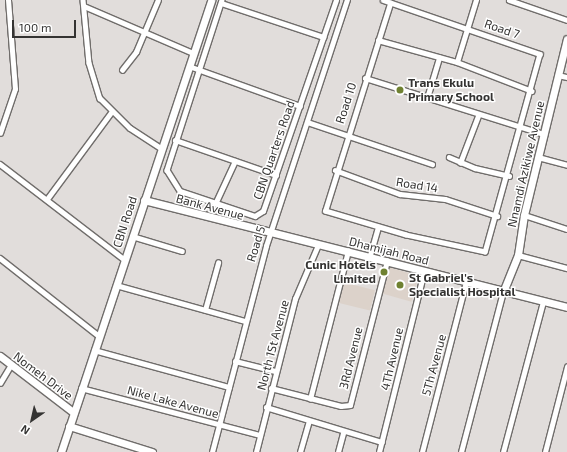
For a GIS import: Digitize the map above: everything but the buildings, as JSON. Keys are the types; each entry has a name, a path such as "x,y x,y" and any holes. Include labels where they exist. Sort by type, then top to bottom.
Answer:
{"main road":[{"name":"CBN Road","path":"61,452 211,0"},
{"name":"Nnamdi Azikiwe Avenue","path":"503,292 518,255 524,215 567,39"},
{"name":"Bank Avenue","path":"144,200 270,234"},
{"name":"Dhamijah Road","path":"270,234 370,256 567,308"},
{"name":"Nomeh Drive","path":"0,356 74,412"},
{"path":"69,426 152,452"}],"street":[{"path":"0,133 15,89 8,0"},
{"path":"83,0 93,80 100,98 112,111 161,148"},
{"path":"122,70 136,52 143,32 158,0"},
{"name":"CBN Quarters Road","path":"221,1 175,140 167,170 174,185 215,204 260,215 276,175 336,0"},
{"name":"Road 5","path":"212,452 245,321 270,234 347,0"},
{"name":"Road 7","path":"378,227 485,252 509,176 540,62 538,52 383,0"},
{"path":"456,62 476,0"},
{"path":"509,0 567,20"},
{"path":"221,1 324,37"},
{"name":"Road 10","path":"378,227 325,211 335,170 390,3"},
{"path":"84,6 193,53"},
{"path":"378,40 456,62 532,91"},
{"path":"427,98 439,58"},
{"path":"189,66 300,106"},
{"path":"558,75 567,77"},
{"path":"365,78 478,116 544,134"},
{"path":"47,199 112,111"},
{"path":"460,163 478,116"},
{"path":"307,122 346,137 432,164"},
{"path":"175,140 276,175"},
{"path":"449,157 460,163 509,176"},
{"path":"538,157 567,165"},
{"path":"215,204 235,161"},
{"path":"0,164 125,260"},
{"name":"Road 14","path":"335,170 400,194 445,199 497,216"},
{"path":"524,215 567,229"},
{"path":"370,256 378,227"},
{"path":"132,236 182,251"},
{"name":"North 1St Avenue","path":"256,452 275,371 295,299 318,245"},
{"path":"310,399 348,251"},
{"path":"518,255 567,268"},
{"path":"0,258 99,336"},
{"name":"3Rd Avenue","path":"271,388 341,406 350,405 387,261"},
{"path":"205,310 218,263"},
{"name":"4Th Avenue","path":"380,452 424,271"},
{"name":"5Th Avenue","path":"422,452 466,282"},
{"path":"116,285 245,321"},
{"path":"461,452 503,292"},
{"path":"503,452 544,302"},
{"path":"94,350 229,387"},
{"path":"235,361 275,371"},
{"path":"0,383 11,365"},
{"path":"545,452 567,367"},
{"name":"Nike Lake Avenue","path":"82,388 260,435"},
{"path":"266,407 343,433 382,442"},
{"path":"300,452 309,422"},
{"path":"338,452 343,433"}],"shaded area":[{"name":"St Gabriel's Specialist Hospital","path":"388,267 419,276 411,302 381,293"},
{"path":"342,282 375,290 370,311 337,302"}],"place":[{"name":"Trans Ekulu Primary School","path":"400,90"},
{"name":"Cunic Hotels Limited","path":"384,272"},
{"name":"St Gabriel's Specialist Hospital","path":"400,285"}]}
